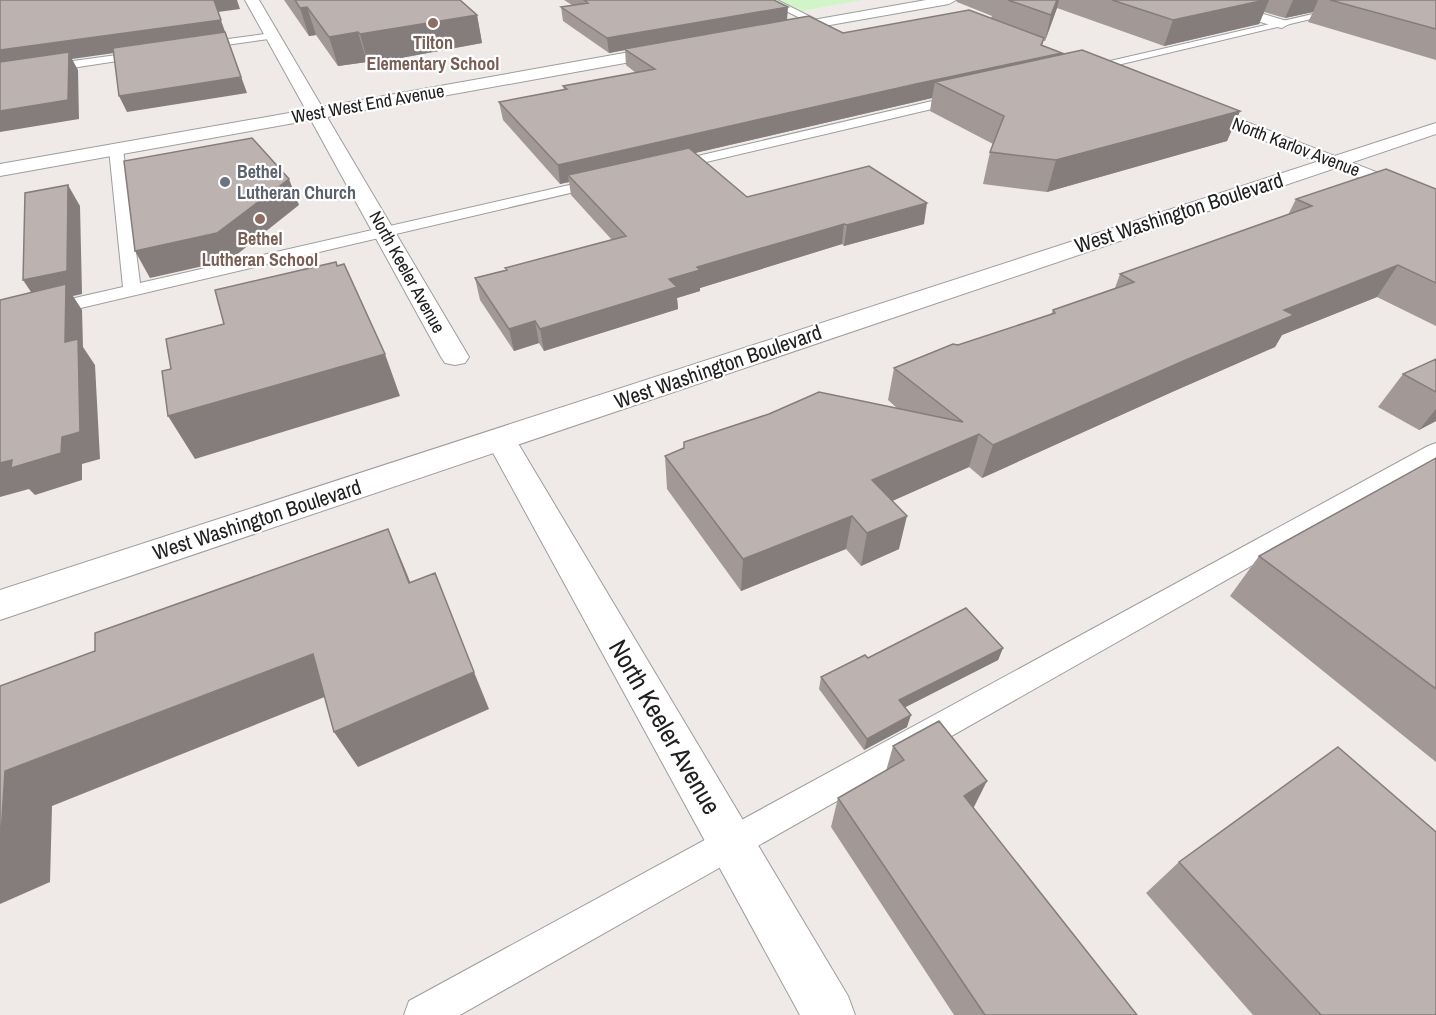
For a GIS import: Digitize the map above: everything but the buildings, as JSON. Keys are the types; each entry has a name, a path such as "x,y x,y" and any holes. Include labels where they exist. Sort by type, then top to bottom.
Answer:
{"street":[{"name":"North Keeler Avenue","path":"252,0 455,357"},
{"path":"1202,0 1282,24"},
{"path":"759,34 926,2 952,7"},
{"name":"West West End Avenue","path":"0,170 688,47"},
{"path":"1071,66 1094,68 1126,80"},
{"name":"North Karlov Avenue","path":"1179,101 1436,202"},
{"name":"West Washington Boulevard","path":"0,604 501,440 1436,128"},
{"name":"North Keeler Avenue","path":"501,440 829,1015"}],"lane":[{"path":"769,0 818,23"},
{"path":"1094,68 1386,0"},
{"path":"188,48 272,36"},
{"path":"0,75 152,53"},
{"path":"660,168 975,95"},
{"path":"116,149 132,291"},
{"path":"0,321 613,179"},
{"path":"423,1015 730,842 1436,452"}],"green space":[{"path":"779,0 862,0 802,11"}],"place":[{"name":"Tilton Elementary School","path":"433,23"},
{"name":"Bethel Lutheran Church","path":"225,182"},
{"name":"Bethel Lutheran School","path":"260,219"}]}
